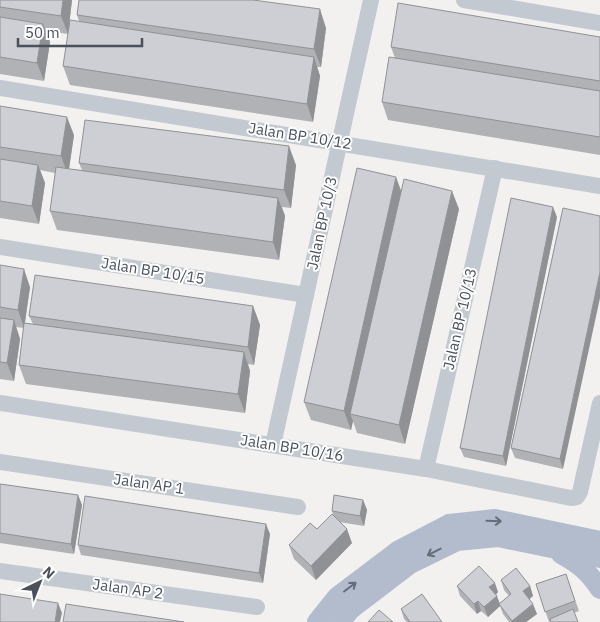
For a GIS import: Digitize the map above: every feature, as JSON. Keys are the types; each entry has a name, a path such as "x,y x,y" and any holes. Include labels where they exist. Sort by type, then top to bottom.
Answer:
{"main road":[{"path":"317,622 337,597 399,550 449,524 495,519 600,541"},
{"path":"340,622 351,609 410,564 457,540 498,537 600,558"},
{"path":"551,547 581,565 591,575 600,589"}],"street":[{"name":"Jalan BP 10/3","path":"273,445 371,0"},
{"path":"464,0 525,5 600,23"},
{"name":"Jalan BP 10/12","path":"0,88 600,186"},
{"name":"Jalan BP 10/13","path":"426,469 495,168"},
{"name":"Jalan BP 10/15","path":"0,247 306,295"},
{"name":"Jalan BP 10/16","path":"0,403 426,469 571,498 577,497 580,492 600,403"},
{"name":"Jalan AP 1","path":"0,462 298,507"},
{"name":"Jalan AP 2","path":"0,571 257,607"}],"building":[{"path":"0,0 63,0 61,16 0,7"},
{"path":"79,0 253,0 320,9 314,49 77,15"},
{"path":"398,3 600,37 600,81 391,47"},
{"path":"0,17 43,24 37,63 0,57"},
{"path":"70,20 314,57 307,104 63,66"},
{"path":"389,57 600,91 600,137 382,102"},
{"path":"0,106 67,117 61,156 0,147"},
{"path":"85,120 289,146 284,190 79,163"},
{"path":"0,159 38,165 32,206 0,201"},
{"path":"56,167 278,198 273,242 50,211"},
{"path":"357,168 396,177 344,411 304,402"},
{"path":"404,179 452,191 399,425 350,414"},
{"path":"511,198 553,207 503,456 460,448"},
{"path":"563,208 600,216 600,272 560,459 511,448"},
{"path":"0,265 24,269 18,310 0,307"},
{"path":"35,275 253,306 248,347 29,316"},
{"path":"0,318 14,320 7,363 0,362"},
{"path":"24,323 244,352 238,394 19,365"},
{"path":"0,484 78,495 71,544 0,533"},
{"path":"334,495 363,500 360,516 332,511"},
{"path":"85,496 266,524 259,573 78,545"},
{"path":"332,514 347,529 311,566 289,545 310,523 317,529"},
{"path":"479,566 495,583 489,587 497,596 484,607 478,601 474,604 457,586"},
{"path":"516,568 530,586 523,591 533,604 512,621 499,604 511,594 501,580"},
{"path":"566,574 575,601 545,612 536,584"},
{"path":"0,594 58,603 55,622 0,622"},
{"path":"422,594 442,622 410,622 401,609"},
{"path":"66,604 184,622 63,622"},
{"path":"573,609 578,622 551,622 550,619"},
{"path":"379,610 393,622 368,622"}]}
